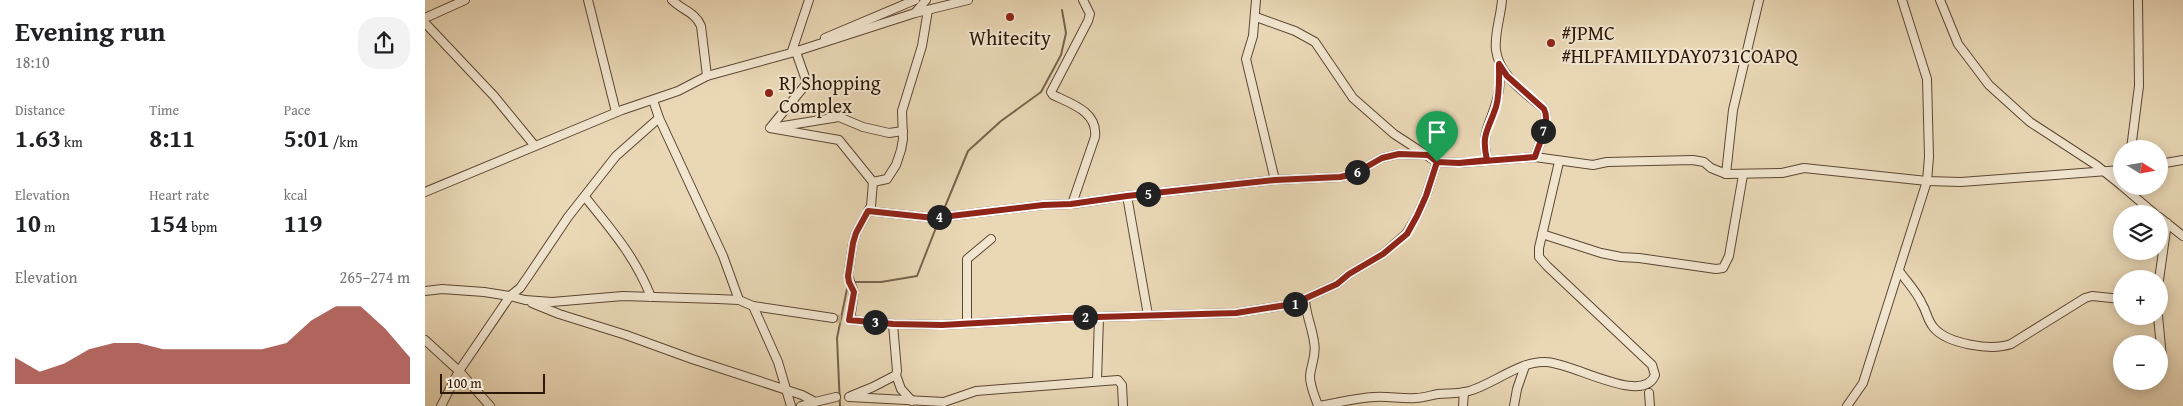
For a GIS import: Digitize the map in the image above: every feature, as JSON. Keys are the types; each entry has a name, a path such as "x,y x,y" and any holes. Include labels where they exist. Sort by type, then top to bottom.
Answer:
{"street":[{"path":"425,18 465,0"},
{"path":"587,0 616,112"},
{"path":"672,0 680,8 698,18 701,26 707,76"},
{"path":"809,0 793,52 915,0"},
{"path":"915,13 926,0"},
{"path":"425,192 616,112 678,91 707,76 795,52 915,13 968,0"},
{"path":"1071,204 1095,137 1096,129 1093,120 1087,112 1053,95 1051,92 1088,21 1090,14 1083,0"},
{"path":"1256,0 1256,17 1246,59 1275,180"},
{"path":"1487,160 1484,144 1485,135 1496,107 1499,92 1499,64 1496,49 1502,0"},
{"path":"1726,174 1733,110 1759,0"},
{"path":"1847,406 1863,383 1927,181 1929,158 1927,78 1903,0"},
{"path":"1940,0 1958,44 1989,85 2030,122 2113,178"},
{"path":"2132,140 2139,86 2138,0"},
{"path":"873,182 887,179 892,173 901,150 903,131 902,111 922,46 927,10"},
{"path":"1256,17 1295,31 1315,42 1353,98 1394,134 1437,162 1459,163 1535,157 1559,162 1593,165 1607,162 1693,160 1704,162 1711,168 1726,174 1743,175 1805,168 1927,181 1961,182 2113,171"},
{"path":"425,23 494,96 535,146"},
{"path":"770,128 807,83 795,52"},
{"path":"1499,64 1507,76 1544,109 1546,114 1547,121 1535,157"},
{"path":"653,100 659,118 723,256 739,300"},
{"path":"770,128 839,117 863,127 889,133 903,131"},
{"path":"441,406 459,371 510,296 520,288 529,276 568,217 616,156 659,118"},
{"path":"770,128 839,140 873,182 873,195 868,211 856,233 853,243 848,276 854,292 849,320 893,324 1236,313 1280,307 1305,300 1337,284 1349,274 1383,254 1407,234 1423,203 1437,162"},
{"path":"868,211 934,218 1275,180 1340,177 1354,174 1382,158 1399,154 1428,155"},
{"path":"2168,162 2183,160"},
{"path":"1559,162 1539,248 1539,257 1652,365 1655,375 1646,395 1650,406"},
{"path":"1542,234 1592,251 1621,257 1716,269 1723,268 1729,256 1743,175"},
{"path":"2133,195 2144,205"},
{"path":"1127,196 1148,316"},
{"path":"585,197 631,255 651,297"},
{"path":"2168,224 2183,236"},
{"path":"967,323 967,259 991,239"},
{"path":"1899,272 1923,304 1927,318 1934,328 1946,338 1989,348 2000,348 2011,344 2089,296 2113,298"},
{"path":"425,291 442,289 510,296 525,300 559,314 627,335 786,390 815,402"},
{"path":"525,300 552,302 623,296 739,300 753,306 833,318"},
{"path":"1305,300 1315,353 1310,377 1311,386 1318,406 1363,399 1418,398 1464,392 1492,382 1513,370 1543,361 1550,362 1584,382"},
{"path":"753,306 778,362 791,406"},
{"path":"1097,381 1099,317"},
{"path":"893,324 896,375 901,389 914,401 924,406"},
{"path":"425,340 459,371 490,406"},
{"path":"1514,406 1517,389 1525,366"},
{"path":"896,375 873,387 849,396 944,402 976,391 1097,381 1121,381 1123,406"},
{"path":"1463,406 1464,392"},
{"path":"801,406 836,397"},
{"path":"1363,399 1373,406"}],"waterway":[{"path":"942,214 968,151 1001,121 1041,92 1061,55 1066,33 1062,10"},
{"path":"854,282 881,282 917,276 939,220"},
{"path":"840,406 837,338 847,289"}],"tunnel":[{"path":"833,318 850,320"}],"place":[{"name":"Whitecity","path":"1010,17"},
{"name":"#JPMC #HLPFAMILYDAY0731COAPQ","path":"1551,43"},
{"name":"RJ Shopping Complex","path":"769,93"}],"route":[{"path":"1437,162 1426,196 1407,234 1383,254 1349,274 1337,284 1293,304 1236,313 1064,318 942,325 893,324 849,320 854,292 848,276 853,243 856,233 868,211 934,218 1275,180 1340,177 1354,174 1382,158 1399,154 1428,155 1437,162 1459,163 1535,157 1547,121 1544,109 1507,76 1499,64 1499,92 1496,107 1485,135 1484,144 1487,160 1459,163 1437,162"}]}
